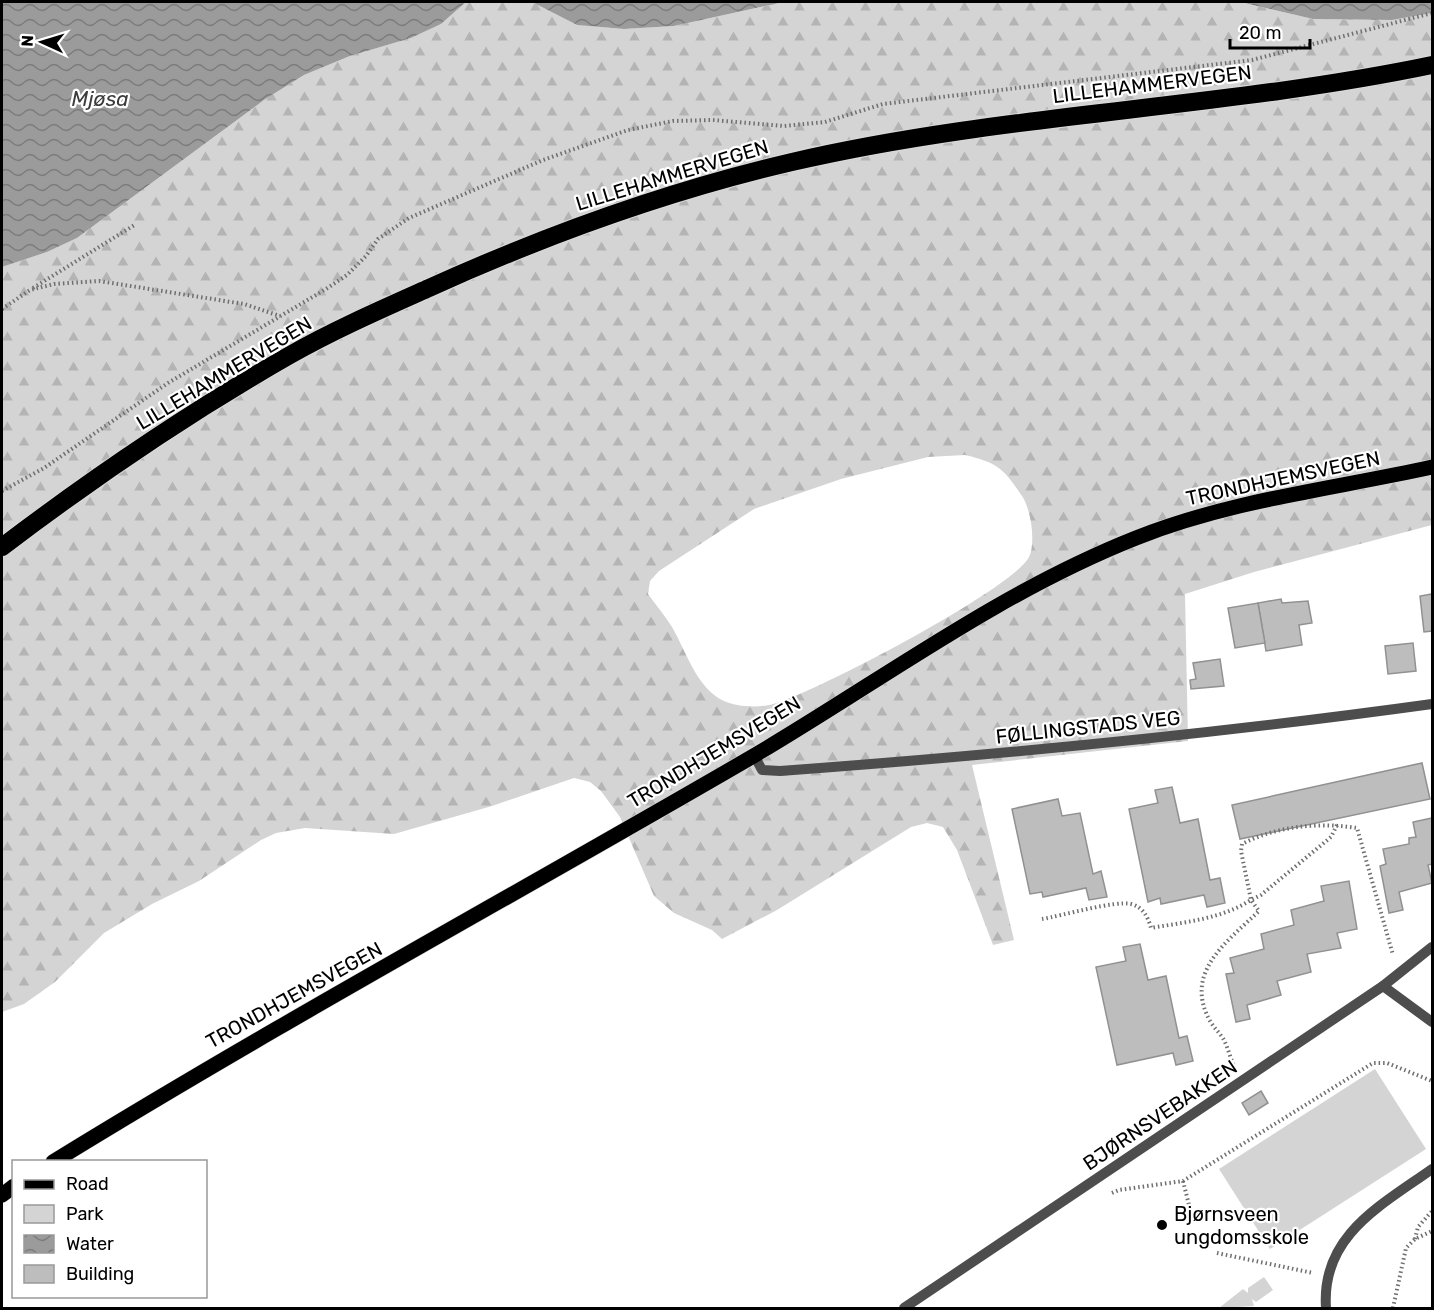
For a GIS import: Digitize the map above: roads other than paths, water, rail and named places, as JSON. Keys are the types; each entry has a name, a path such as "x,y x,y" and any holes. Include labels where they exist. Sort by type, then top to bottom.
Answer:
{"highway":[{"name":"LILLEHAMMERVEGEN","path":"2,548 52,509 185,419 292,354 447,280 601,219 690,190 794,162 946,133 1327,85 1432,65"}],"main road":[{"name":"TRONDHJEMSVEGEN","path":"54,1160 189,1078 754,755 972,618 1071,565 1139,536 1218,510 1432,467"}],"street":[{"name":"FØLLINGSTADS VEG","path":"754,755 762,770 780,771 878,764 1172,738 1432,704"},
{"name":"BJØRNSVEBAKKEN","path":"904,1308 1383,986 1432,947"},
{"path":"1383,986 1432,1022"},
{"path":"1326,1308 1326,1276 1343,1242 1355,1226 1432,1169"}],"water":[{"name":"Mjøsa","path":"2,2 466,2 441,24 411,38 350,56 304,75 264,100 77,238 47,252 2,267"},
{"path":"532,2 784,2 674,26 624,29 577,25"},
{"path":"1240,2 1432,2 1432,13 1392,20 1313,19"}],"place":[{"name":"Bjørnsveen ungdomsskole","path":"1162,1225"}]}
